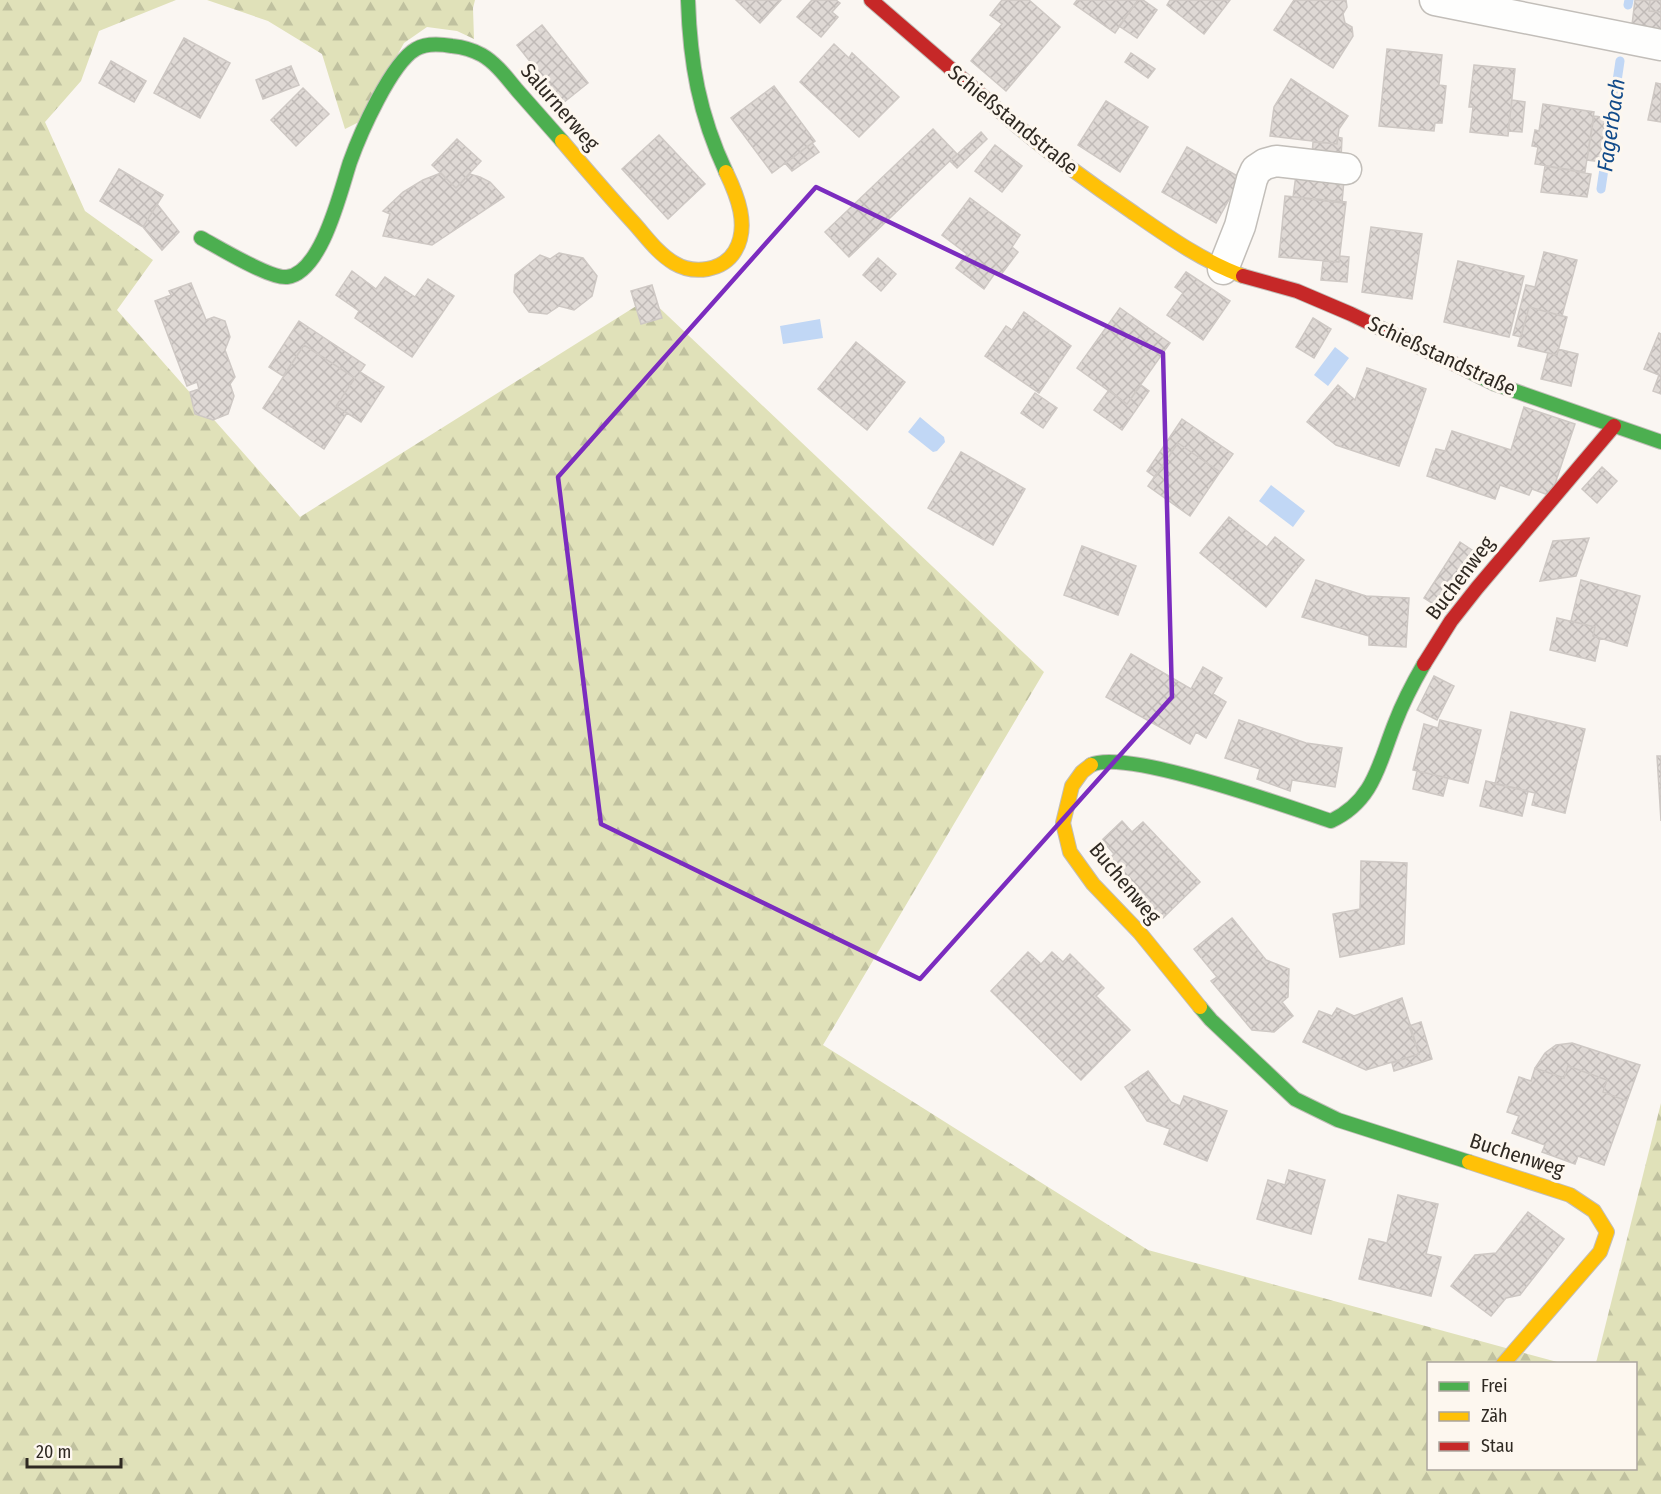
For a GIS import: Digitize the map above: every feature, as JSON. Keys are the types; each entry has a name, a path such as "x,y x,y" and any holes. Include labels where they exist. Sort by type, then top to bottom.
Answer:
{"street":[{"name":"Salurnerweg","path":"201,238 273,274 287,277 298,273 313,259 323,240 351,160 375,106 396,68 414,50 434,44 480,54 498,68 660,252 673,262 692,269 716,268 735,254 740,243 742,226 735,194 706,125 700,102 695,75 688,0"},
{"name":"Schießstandstraße","path":"871,0 992,106 1059,160 1182,247 1223,269 1306,295 1351,314 1495,384 1661,442"},
{"path":"1435,0 1661,45"},
{"path":"1223,269 1240,226 1256,170 1265,164 1276,162 1346,169"},
{"name":"Buchenweg","path":"1505,1362 1600,1252 1607,1232 1600,1216 1585,1202 1562,1191 1338,1120 1294,1099 1211,1020 1140,933 1093,884 1070,852 1063,823 1072,786 1082,772 1093,763 1110,761 1130,762 1217,784 1331,821 1344,817 1358,805 1376,776 1395,722 1419,671 1449,626 1478,585 1614,426"}],"highlighted area":[{"path":"816,187 1163,353 1172,697 920,979 601,824 558,477"}],"green space":[{"path":"0,0 176,0 99,31 81,81 45,122 85,211 153,260 117,310 300,517 649,298 1044,672 823,1045 1148,1250 1557,1362 1427,1362 1427,1470 1637,1470 1637,1362 1596,1362 1661,1103 1661,1494 0,1494"},
{"path":"207,0 475,0 474,39 457,31 427,27 404,43 361,121 345,129 322,54 268,21"}],"water":[{"path":"820,319 823,338 783,344 780,326"},
{"path":"1335,347 1349,358 1328,386 1314,375"},
{"path":"920,417 944,437 945,442 937,451 933,452 908,432"},
{"path":"1271,485 1305,511 1293,527 1259,501"}],"building":[{"path":"736,0 781,0 760,23"},
{"path":"812,0 836,0 840,3 832,12 838,17 821,37 797,17"},
{"path":"1002,0 1029,0 1060,27 1006,91 971,61 1002,24 990,15"},
{"path":"1077,0 1138,0 1115,33 1074,4"},
{"path":"1138,0 1143,0 1157,10 1137,38 1119,26"},
{"path":"1170,0 1230,0 1204,34 1167,5"},
{"path":"1294,0 1346,0 1347,7 1343,14 1345,23 1352,27 1353,36 1333,68 1274,30"},
{"path":"1635,0 1650,0 1649,11 1661,12 1661,32 1632,25"},
{"path":"1650,0 1661,0 1661,12 1649,11"},
{"path":"542,25 588,83 563,103 517,45"},
{"path":"184,38 230,63 200,118 154,93"},
{"path":"834,44 849,58 852,53 899,97 859,137 800,82"},
{"path":"1387,49 1442,55 1439,85 1446,86 1442,123 1435,123 1434,131 1379,126"},
{"path":"1131,53 1155,69 1148,78 1125,62"},
{"path":"111,61 146,81 134,102 99,83"},
{"path":"1474,65 1515,69 1508,136 1470,132 1473,107 1469,107"},
{"path":"291,66 299,85 263,99 256,80"},
{"path":"1291,79 1348,116 1339,129 1337,144 1270,136 1274,107"},
{"path":"1656,83 1661,84 1661,122 1648,120"},
{"path":"774,86 815,141 772,173 731,118"},
{"path":"303,88 329,114 296,146 271,120"},
{"path":"1512,100 1525,102 1522,132 1508,131"},
{"path":"1106,101 1148,127 1120,172 1078,145"},
{"path":"1543,104 1594,112 1585,172 1535,164 1538,147 1532,146 1535,130 1539,131"},
{"path":"1594,116 1608,118 1602,162 1587,160"},
{"path":"933,129 957,154 849,257 825,232"},
{"path":"981,132 987,139 957,168 950,161"},
{"path":"659,135 705,184 668,219 622,169"},
{"path":"1337,137 1342,138 1341,158 1312,155 1313,142 1337,144"},
{"path":"457,139 481,161 456,188 432,165"},
{"path":"812,143 819,152 792,171 785,163"},
{"path":"995,145 1022,166 1002,192 975,171"},
{"path":"1187,147 1241,178 1216,223 1162,192"},
{"path":"1545,166 1591,174 1587,197 1541,192"},
{"path":"119,169 163,195 143,227 100,201"},
{"path":"441,173 456,188 470,174 480,177 490,182 504,197 432,245 383,236 390,214 383,211 403,192"},
{"path":"1296,175 1344,180 1342,203 1293,197"},
{"path":"1285,196 1346,202 1339,262 1279,257"},
{"path":"970,198 1020,235 1012,247 1018,252 1000,276 995,273 984,289 956,268 967,254 942,235"},
{"path":"157,204 179,232 162,250 143,227"},
{"path":"1371,227 1422,234 1412,299 1362,292"},
{"path":"1544,252 1577,260 1562,316 1529,307 1521,337 1513,335 1526,285 1535,287"},
{"path":"559,253 583,258 597,276 592,296 574,310 559,306 547,314 529,312 514,292 515,275 540,255 550,259"},
{"path":"1340,256 1349,257 1347,282 1321,280 1323,261 1339,262"},
{"path":"878,258 896,274 881,291 863,275"},
{"path":"1458,261 1524,276 1509,337 1444,322"},
{"path":"352,271 376,289 385,277 415,297 428,279 454,296 412,357 355,318 359,311 336,295"},
{"path":"1186,272 1230,301 1203,340 1167,315 1183,293 1175,287"},
{"path":"191,283 206,320 214,317 225,321 230,337 225,350 235,377 230,384 234,396 228,414 213,420 195,414 190,392 199,389 197,382 187,386 155,301 171,295 169,291"},
{"path":"652,285 662,318 641,324 631,291"},
{"path":"1529,307 1567,317 1557,355 1518,346"},
{"path":"1120,308 1170,343 1127,404 1077,368"},
{"path":"1024,312 1071,346 1039,393 985,356 1006,326 1012,330"},
{"path":"1313,318 1331,329 1314,358 1296,347"},
{"path":"299,321 365,365 360,372 384,387 361,422 336,406 355,378 304,345 283,376 269,367"},
{"path":"1659,333 1661,334 1661,394 1653,391 1659,375 1644,369"},
{"path":"856,342 905,382 867,430 818,389"},
{"path":"304,345 355,378 336,406 347,413 324,449 263,408"},
{"path":"1558,349 1578,354 1571,386 1541,379 1548,353 1557,355"},
{"path":"1367,368 1426,389 1399,466 1336,445 1307,422 1338,385 1355,400"},
{"path":"1141,385 1149,391 1122,430 1094,410 1109,390 1127,404"},
{"path":"1035,393 1057,408 1043,428 1021,413"},
{"path":"1524,407 1575,424 1551,496 1532,489 1529,495 1500,485 1495,499 1427,476 1436,449 1445,451 1452,431 1511,450"},
{"path":"1182,419 1233,454 1220,472 1178,443 1155,477 1147,471"},
{"path":"1178,443 1220,472 1190,516 1148,486"},
{"path":"961,452 1025,489 993,545 928,508"},
{"path":"1602,467 1617,481 1597,503 1582,489"},
{"path":"1229,517 1267,547 1275,537 1304,560 1266,607 1200,553"},
{"path":"1589,538 1576,576 1540,581 1553,541"},
{"path":"1460,542 1481,556 1446,612 1424,598"},
{"path":"1082,546 1136,566 1118,615 1064,595"},
{"path":"1316,580 1366,596 1409,598 1406,647 1369,645 1369,636 1302,617"},
{"path":"1581,580 1640,596 1627,646 1593,636 1595,627 1571,621"},
{"path":"1557,618 1595,627 1593,636 1600,638 1595,661 1550,650"},
{"path":"1131,654 1191,689 1203,667 1222,678 1213,694 1226,702 1206,738 1196,732 1190,744 1106,697"},
{"path":"1434,676 1454,686 1437,720 1417,710"},
{"path":"1511,712 1585,729 1565,813 1532,805 1535,793 1495,784"},
{"path":"1239,720 1306,743 1342,748 1335,787 1292,780 1290,791 1257,779 1260,769 1225,758"},
{"path":"1440,720 1481,730 1468,783 1413,770 1424,724 1438,728"},
{"path":"1657,756 1661,756 1661,821"},
{"path":"1417,771 1448,778 1443,796 1413,789"},
{"path":"1486,781 1528,791 1522,816 1480,806"},
{"path":"1122,821 1132,832 1143,822 1200,882 1163,918 1108,860 1114,854 1102,840"},
{"path":"1361,861 1407,863 1404,944 1340,957 1333,914 1360,909"},
{"path":"1232,918 1266,960 1289,969 1288,997 1282,1002 1293,1016 1274,1032 1252,1030 1211,981 1217,977 1194,949"},
{"path":"1028,952 1041,964 1052,952 1063,962 1070,954 1104,988 1096,996 1130,1030 1081,1080 991,991"},
{"path":"1402,998 1419,1054 1366,1070 1303,1042 1319,1011 1332,1016 1337,1008 1354,1016"},
{"path":"1421,1022 1432,1059 1394,1071 1392,1063 1419,1054 1409,1026"},
{"path":"1572,1043 1640,1065 1627,1101 1603,1092 1607,1080 1568,1066 1564,1078 1535,1068 1545,1053 1556,1045"},
{"path":"1568,1066 1607,1080 1603,1092 1627,1101 1604,1165 1578,1156 1575,1164 1542,1152 1545,1145 1512,1133 1519,1116 1507,1112 1519,1077 1531,1081 1535,1068 1564,1078"},
{"path":"1148,1071 1171,1102 1180,1106 1184,1096 1227,1111 1207,1161 1164,1144 1170,1129 1147,1121 1125,1087"},
{"path":"1289,1170 1325,1180 1311,1234 1257,1219 1268,1180 1285,1185"},
{"path":"1398,1195 1438,1204 1426,1254 1441,1257 1431,1296 1359,1279 1369,1239 1387,1243"},
{"path":"1528,1212 1564,1239 1520,1295 1506,1298 1491,1316 1451,1286 1475,1255 1496,1253"}],"waterway":[{"name":"Fagerbach","path":"1628,5 1629,0"},
{"name":"Fagerbach","path":"1601,189 1620,61"}],"traffic: fast":[{"path":"688,0 691,45 698,88 709,130 726,172"},
{"path":"201,238 269,273 287,277 299,272 320,246 350,162 377,100 406,57 424,46 438,44 460,47 487,58 562,141"},
{"path":"1469,371 1495,384 1661,442"},
{"path":"1091,765 1110,762 1171,772 1208,781 1331,821 1345,813 1366,792 1379,766 1401,708 1424,664"},
{"path":"1200,1007 1295,1099 1338,1120 1469,1162"}],"traffic: slow":[{"path":"1016,125 1087,180 1171,239 1213,263 1243,276"},
{"path":"562,141 657,249 674,263 690,269 716,267 730,258 739,241 742,221 738,201 726,172"},
{"path":"1091,765 1082,772 1072,786 1063,823 1070,852 1093,884 1140,933 1200,1007"},
{"path":"1469,1162 1570,1195 1594,1211 1607,1232 1600,1252 1505,1362"}],"traffic: jam":[{"path":"871,0 1016,125"},
{"path":"1243,276 1297,291 1351,314 1469,371"},
{"path":"1424,664 1451,621 1477,588 1614,426"}]}
